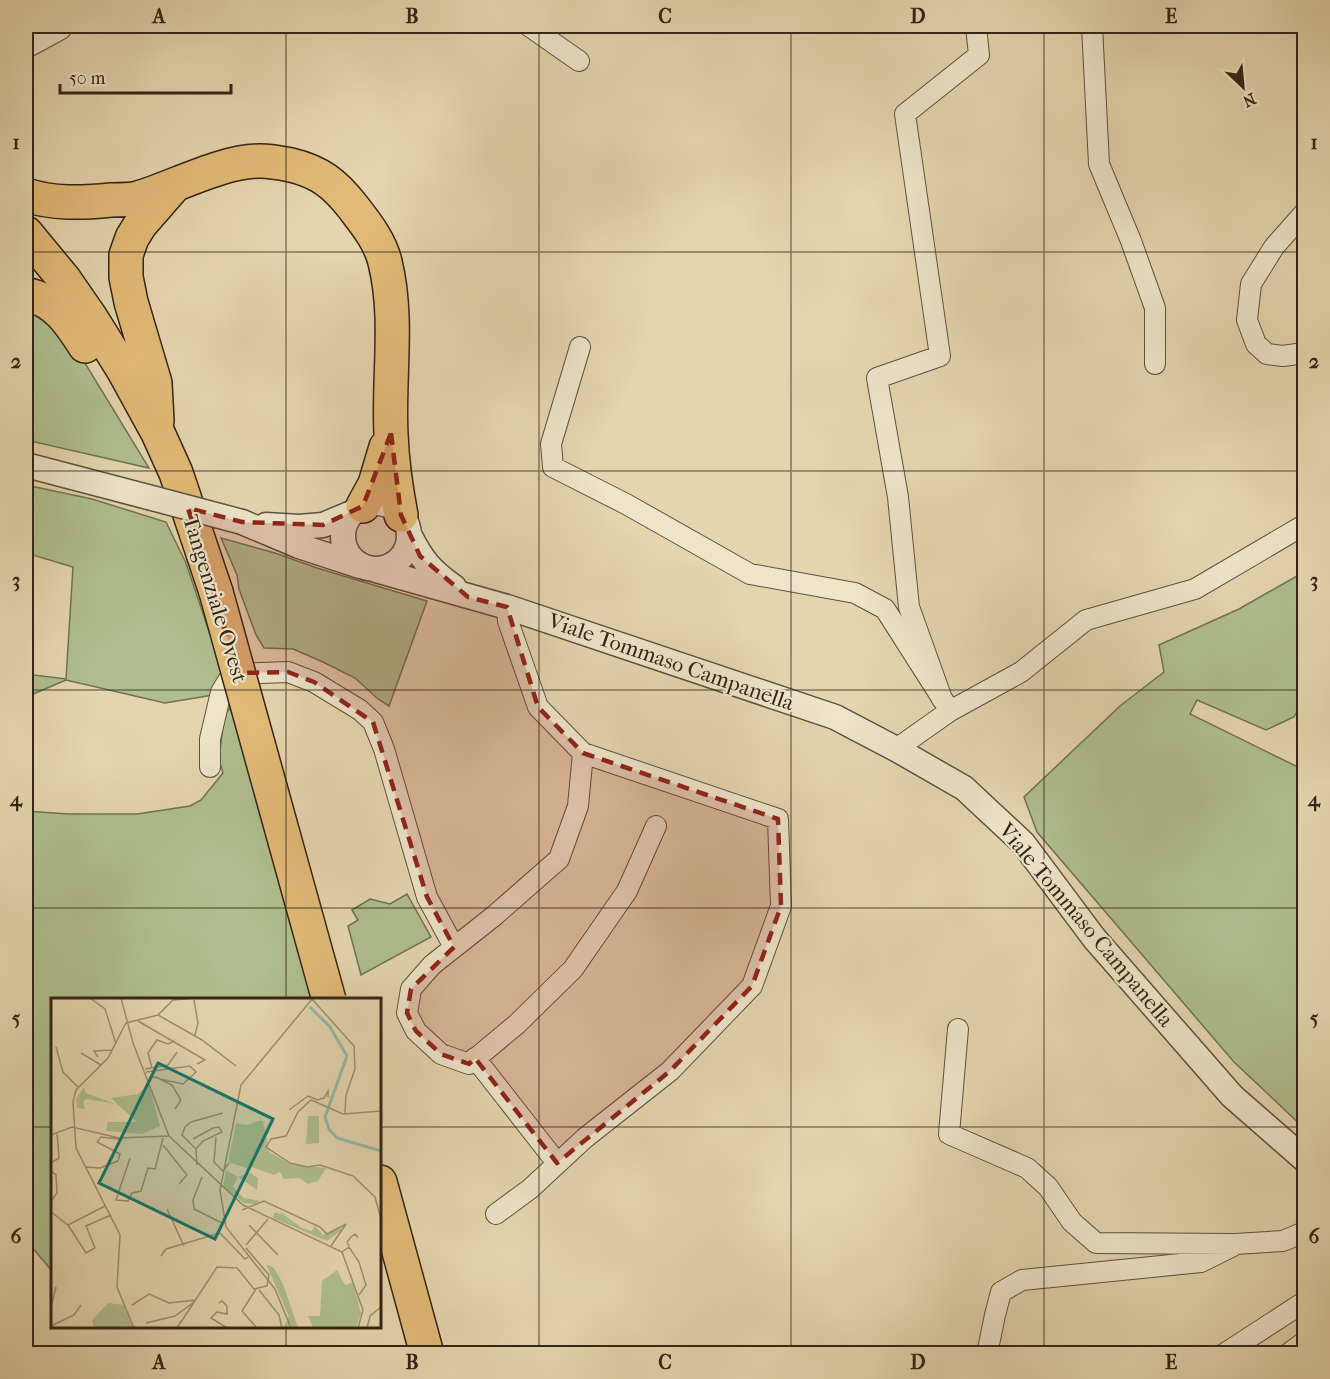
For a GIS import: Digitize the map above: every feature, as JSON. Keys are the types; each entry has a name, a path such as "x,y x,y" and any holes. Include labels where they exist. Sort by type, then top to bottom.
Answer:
{"highway":[{"path":"26,195 58,202 136,198 219,169 243,162 260,161 281,163 316,173 342,193 375,237 385,261 393,327 391,434 396,492 405,525"},
{"path":"158,433 155,383 131,302 126,277 126,255 140,225 175,185"},
{"name":"Tangenziale Ovest","path":"26,233 64,279 91,318 124,371 158,433 176,473 216,592 329,998"},
{"path":"26,294 38,297 52,305 65,317 106,380 158,433"},
{"path":"358,509 375,484 391,434"},
{"path":"381,1186 427,1353"}],"street":[{"path":"26,48 63,26"},
{"path":"529,26 579,61"},
{"path":"946,705 909,608 898,497 878,378 940,356 905,114 979,55 976,26"},
{"path":"1092,26 1099,164 1131,241 1155,308 1155,364"},
{"path":"1305,213 1274,247 1251,284 1247,320 1256,344 1267,354 1282,356 1305,353"},
{"path":"580,346 551,444 553,467 626,504 750,574 855,593 885,609 946,705"},
{"name":"Viale Tommaso Campanella","path":"26,465 242,522 282,527 323,525 358,509"},
{"path":"373,504 384,504 393,508 405,525 409,545 398,562 387,568 371,569 355,562 343,543 343,532 347,521 358,509 373,504"},
{"name":"Viale Tommaso Campanella","path":"242,522 299,546 371,569 507,607 835,717 963,788 1023,843 1094,938 1232,1096 1305,1159"},
{"name":"Viale Tommaso Campanella","path":"405,525 420,556 429,567 468,597"},
{"path":"896,749 946,705 1021,672 1086,620 1195,589 1305,525"},
{"path":"496,1214 530,1189 585,1138 670,1071 752,986 781,906 778,819 583,753 538,707 508,621 507,607"},
{"path":"210,767 210,739 222,692 232,674 288,672 314,682 360,710 373,722 384,749 427,897 454,947"},
{"path":"583,753 579,806 559,859 494,916 432,965 411,989 407,1013 416,1031 441,1054 469,1064 517,1024 573,969 627,891 656,826"},
{"path":"958,1029 949,1134 1027,1168 1048,1187 1072,1222 1096,1243 1235,1244 1283,1241 1305,1232"},
{"path":"475,1058 557,1163"},
{"path":"987,1353 1001,1292 1022,1280 1201,1262 1235,1244"},
{"path":"1224,1353 1305,1302"},
{"path":"1288,1353 1305,1342"}],"highlighted area":[{"path":"391,433 401,515 420,556 468,597 507,607 538,707 583,753 778,819 781,906 752,986 670,1071 557,1163 475,1058 469,1064 441,1054 416,1031 407,1013 411,989 454,947 427,897 373,722 314,682 288,672 238,673 188,508 242,522 323,525 363,506"}],"green space":[{"path":"26,305 60,322 149,468 26,440"},
{"path":"26,485 92,499 166,522 186,563 224,676 213,695 165,703 66,680 26,697 26,674 66,679 73,567 26,553"},
{"path":"221,538 427,601 389,706 355,678 323,662 293,649 264,648 256,635 239,589 237,575"},
{"path":"1304,572 1304,701 1294,717 1266,730 1197,700 1190,714 1304,770 1304,1128 1234,1062 1037,832 1024,797 1120,706 1164,672 1159,645 1239,609"},
{"path":"235,701 318,998 51,998 51,1270 26,1240 26,811 68,814 137,814 190,806 201,800 223,773 219,760 224,716"},
{"path":"407,894 431,937 361,975 348,926 358,920 352,910 370,899 390,904"}]}
